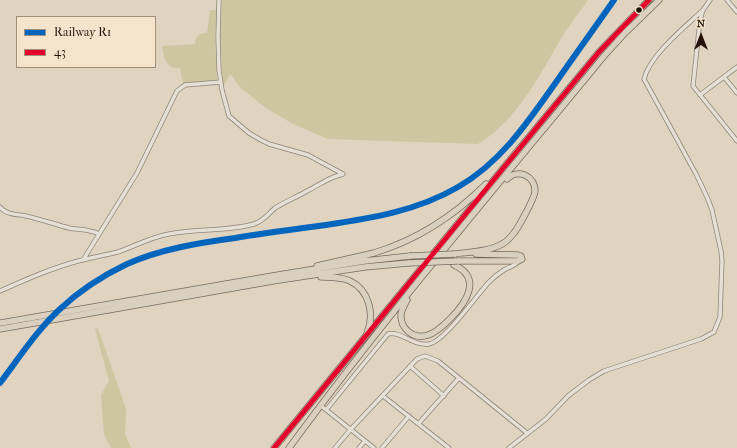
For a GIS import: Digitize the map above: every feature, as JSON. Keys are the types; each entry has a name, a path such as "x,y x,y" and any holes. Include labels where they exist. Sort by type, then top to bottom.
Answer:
{"highway":[{"path":"274,448 599,52 649,0"},
{"path":"289,448 320,405 411,291 604,56 659,0"},
{"path":"272,279 372,254 408,241 434,227 456,211 504,166"},
{"path":"454,254 491,249 504,243 515,232 534,197 535,191 530,179 517,173 512,174 493,192"},
{"path":"0,323 272,279 365,267 409,263 520,261 522,258 519,255 454,254 410,256 364,261 272,279 64,318 0,329"},
{"path":"411,291 402,313 403,326 406,331 411,334 421,337 428,335 453,316 461,306 468,293 470,285 467,274 456,263"},
{"path":"272,279 332,277 346,279 354,283 365,296 370,309 370,326 362,341"}],"street":[{"path":"0,291 34,276 83,260 116,252 168,234 227,229 256,224 288,200 308,191 326,180 343,174 308,155 269,144 252,136 229,116 221,82 218,48 219,0"},
{"path":"510,448 518,440 546,419 568,396 604,371 701,339 714,332 720,317 722,261 712,210 696,174 644,79 646,71 655,58 703,10 710,0"},
{"path":"728,0 737,12"},
{"path":"703,10 700,20 694,86 737,141"},
{"path":"700,95 737,67"},
{"path":"724,76 737,93"},
{"path":"83,260 137,173 177,91 185,85 221,82"},
{"path":"0,207 9,213 99,234"},
{"path":"326,410 388,334 394,333 414,343 432,343 445,333 489,282 502,271 516,265 520,261"},
{"path":"336,448 351,429 410,366 418,359 425,356 438,362 460,378 527,433"},
{"path":"410,366 444,396"},
{"path":"419,423 460,378"},
{"path":"383,396 449,448"},
{"path":"320,405 374,448"},
{"path":"385,447 409,416"},
{"path":"359,448 365,441"}],"shaded area":[{"path":"222,0 588,0 565,32 528,94 506,122 493,134 478,144 328,139 293,124 266,108 241,88 230,74 223,87 220,36"},
{"path":"210,10 217,10 215,36 217,82 183,84 180,68 172,67 166,62 162,46 195,44 198,36 207,33"},
{"path":"98,328 126,409 125,434 131,448 111,448 104,434 101,395 109,381 95,329"}],"rail line":[{"name":"R1","path":"0,383 36,335 60,309 92,284 127,264 166,250 194,244 377,216 427,202 458,187 474,177 488,165 502,152 526,124 614,0"}],"transit line":[{"name":"43","path":"274,448 599,52 649,0"}]}
